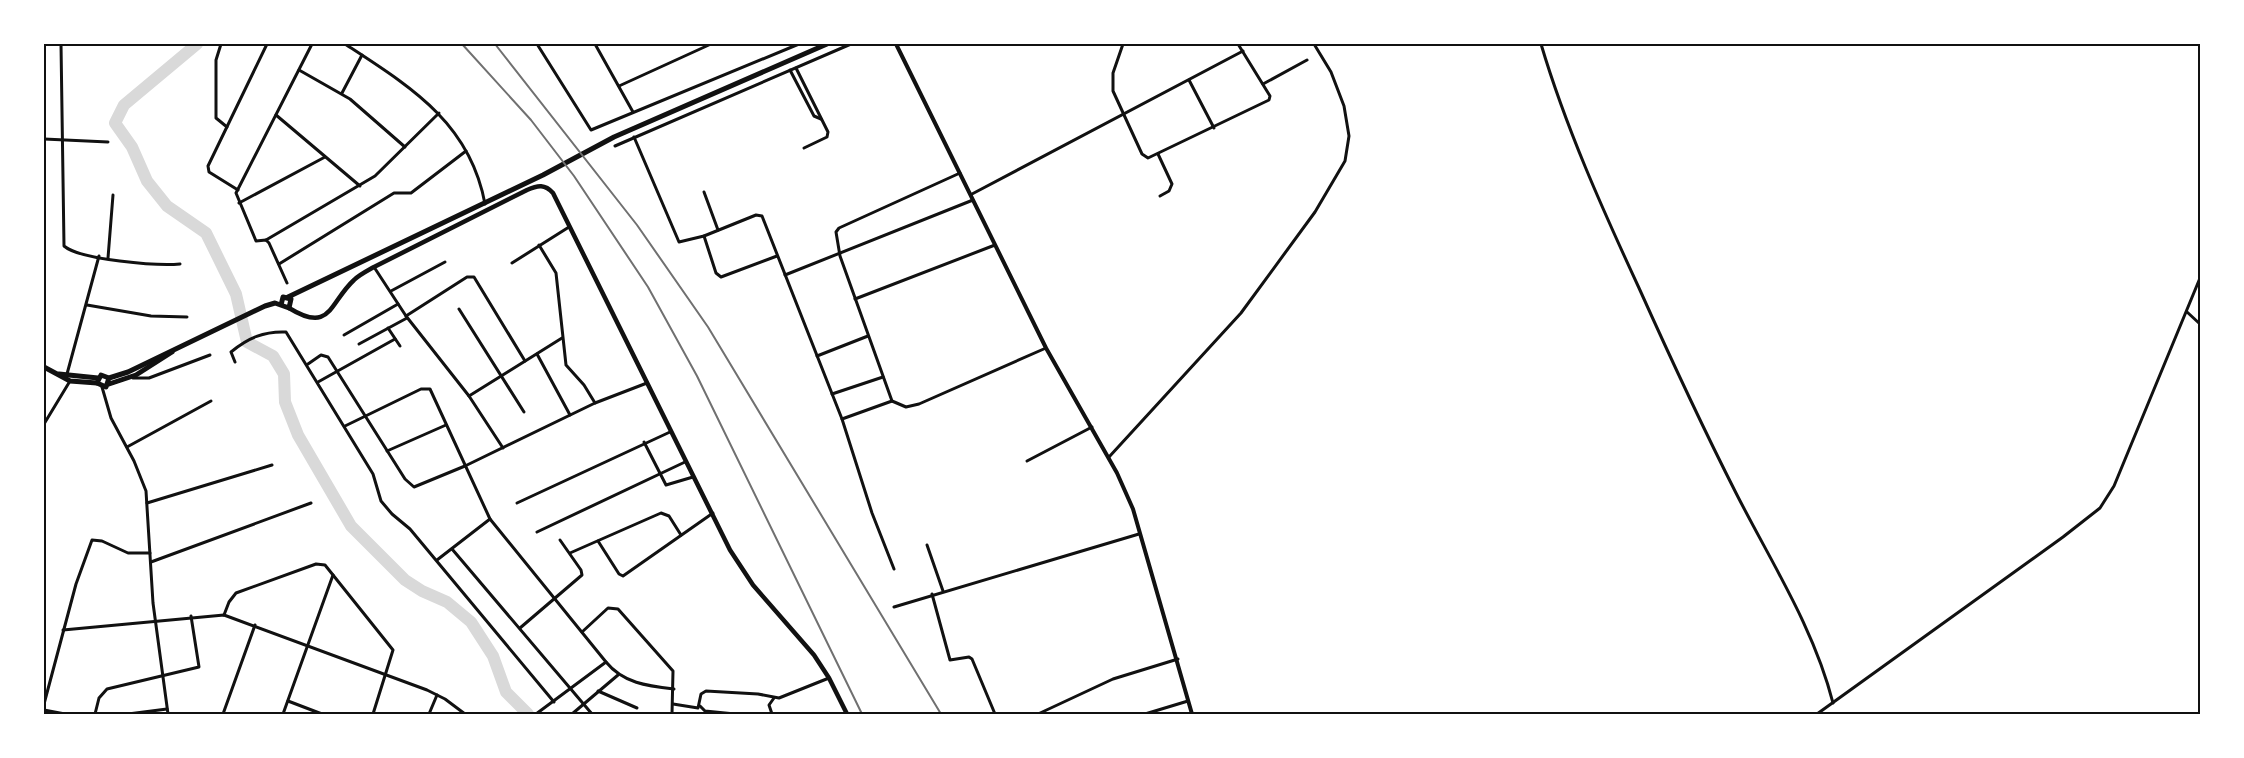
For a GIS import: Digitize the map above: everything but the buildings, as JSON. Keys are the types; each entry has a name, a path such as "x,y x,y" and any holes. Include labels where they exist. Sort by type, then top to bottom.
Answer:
{"highway":[{"path":"281,305 281,298 288,297 420,235 614,137 827,44"},
{"path":"109,381 265,306 275,303 289,308 292,302 288,297"},
{"path":"44,367 69,378 99,383 132,377 176,349"},
{"path":"99,383 104,375 109,381"}],"main road":[{"path":"289,308 313,319 322,316 331,311 354,280 374,267 541,185 554,193 741,568 814,655 829,678 847,714"}],"street":[{"path":"61,44 64,246 74,251 155,266 180,264"},
{"path":"221,44 216,60 216,118 227,127"},
{"path":"238,190 208,170 267,44"},
{"path":"312,44 238,190 239,203 256,241 266,240 375,176 439,113"},
{"path":"345,44 392,74 439,113 453,128 466,151 482,190 486,211"},
{"path":"537,44 591,130 799,44"},
{"path":"595,44 633,112"},
{"path":"619,86 711,44"},
{"path":"781,44 784,50"},
{"path":"615,146 851,44"},
{"path":"896,44 1046,348 1109,457 1133,510 1178,659 1192,714"},
{"path":"1123,44 1112,82 1142,154 1148,158 1269,100 1270,96 1238,44"},
{"path":"1109,457 1241,314 1315,212 1345,161 1348,136 1344,106 1331,72 1314,44"},
{"path":"1540,44 1567,125 1593,189 1736,493 1816,648 1833,703"},
{"path":"972,195 1243,51"},
{"path":"342,93 362,55"},
{"path":"1263,84 1306,60"},
{"path":"796,68 821,115 828,135 804,148"},
{"path":"299,70 342,93 405,147"},
{"path":"790,70 814,116 821,119"},
{"path":"1189,80 1214,128"},
{"path":"276,115 360,186"},
{"path":"634,137 676,240 683,242 705,236 760,215 842,419 872,513 894,569"},
{"path":"44,139 108,142"},
{"path":"279,264 394,194 411,193 466,151"},
{"path":"1158,154 1172,184 1169,191 1160,196"},
{"path":"239,203 326,157"},
{"path":"892,401 840,256 835,236 839,228 960,173"},
{"path":"704,192 718,230"},
{"path":"108,258 113,195"},
{"path":"785,275 840,256 974,200"},
{"path":"512,263 570,226"},
{"path":"705,236 716,273 721,277 777,256"},
{"path":"266,240 287,283"},
{"path":"539,245 556,273 562,338 568,368 584,385 595,403"},
{"path":"855,299 995,245"},
{"path":"44,424 69,378 99,256"},
{"path":"391,291 445,262"},
{"path":"374,267 406,317 469,396 503,447"},
{"path":"359,344 406,317 467,277 474,277 525,361"},
{"path":"1817,714 2100,508 2129,455 2200,278"},
{"path":"344,334 398,304"},
{"path":"87,305 151,316 187,317"},
{"path":"459,309 524,412"},
{"path":"2187,312 2200,324"},
{"path":"388,328 400,346"},
{"path":"235,362 231,352 240,344 270,331 286,332 308,364 376,480 381,501 410,529 554,702"},
{"path":"817,356 868,336"},
{"path":"469,396 562,338"},
{"path":"318,382 395,339"},
{"path":"842,419 892,401 906,407 919,404 1046,348"},
{"path":"308,364 324,354 338,371 409,484 414,486 465,466 595,403 649,382"},
{"path":"537,354 570,415"},
{"path":"132,377 149,378 210,355"},
{"path":"832,394 884,377"},
{"path":"99,383 111,418 141,476 147,503 155,621 168,714"},
{"path":"345,426 426,388 432,392 490,519 606,662 618,675 641,684 674,689"},
{"path":"127,447 211,402"},
{"path":"387,451 447,425"},
{"path":"1027,460 1092,427"},
{"path":"517,503 644,442 672,431"},
{"path":"644,442 667,486 694,476"},
{"path":"537,532 659,472 687,461"},
{"path":"147,503 272,465"},
{"path":"151,562 311,503"},
{"path":"570,554 661,513 669,516 681,535"},
{"path":"598,541 619,574 624,576 712,513"},
{"path":"436,560 490,519"},
{"path":"894,607 1139,534"},
{"path":"44,704 79,574 92,540 102,541 128,553 150,553"},
{"path":"519,628 582,575 560,540"},
{"path":"927,545 943,591"},
{"path":"452,549 582,705 592,714"},
{"path":"224,615 232,597 316,564 325,566 390,645 392,656 373,714"},
{"path":"283,714 333,575"},
{"path":"932,594 950,660 969,657 972,659 994,714"},
{"path":"582,632 609,608 615,607 670,666 674,676 672,714"},
{"path":"63,630 191,616 224,615 437,695 465,714"},
{"path":"95,714 99,698 107,689 199,667 191,616"},
{"path":"224,714 255,625"},
{"path":"1038,714 1113,679 1178,659"},
{"path":"536,714 606,662"},
{"path":"572,714 618,675"},
{"path":"700,706 701,694 706,691 758,694 774,698 783,697 829,678"},
{"path":"598,692 637,708"},
{"path":"429,714 437,695"},
{"path":"772,714 770,705 774,698"},
{"path":"288,701 322,714"},
{"path":"1145,714 1188,701"},
{"path":"673,704 700,706 705,711 735,714"},
{"path":"128,714 166,709"},
{"path":"44,710 65,714"}],"waterway":[{"path":"197,44 124,105 115,123 132,147 147,181 167,206 206,233 236,294 247,342 273,356 284,374 285,402 298,435 351,526 405,580 422,591 447,602 471,622 493,656 506,692 528,714"}],"railway":[{"path":"462,44 531,120 574,176 648,287 697,376 862,714"},
{"path":"495,44 637,225 708,327 941,714"}]}
